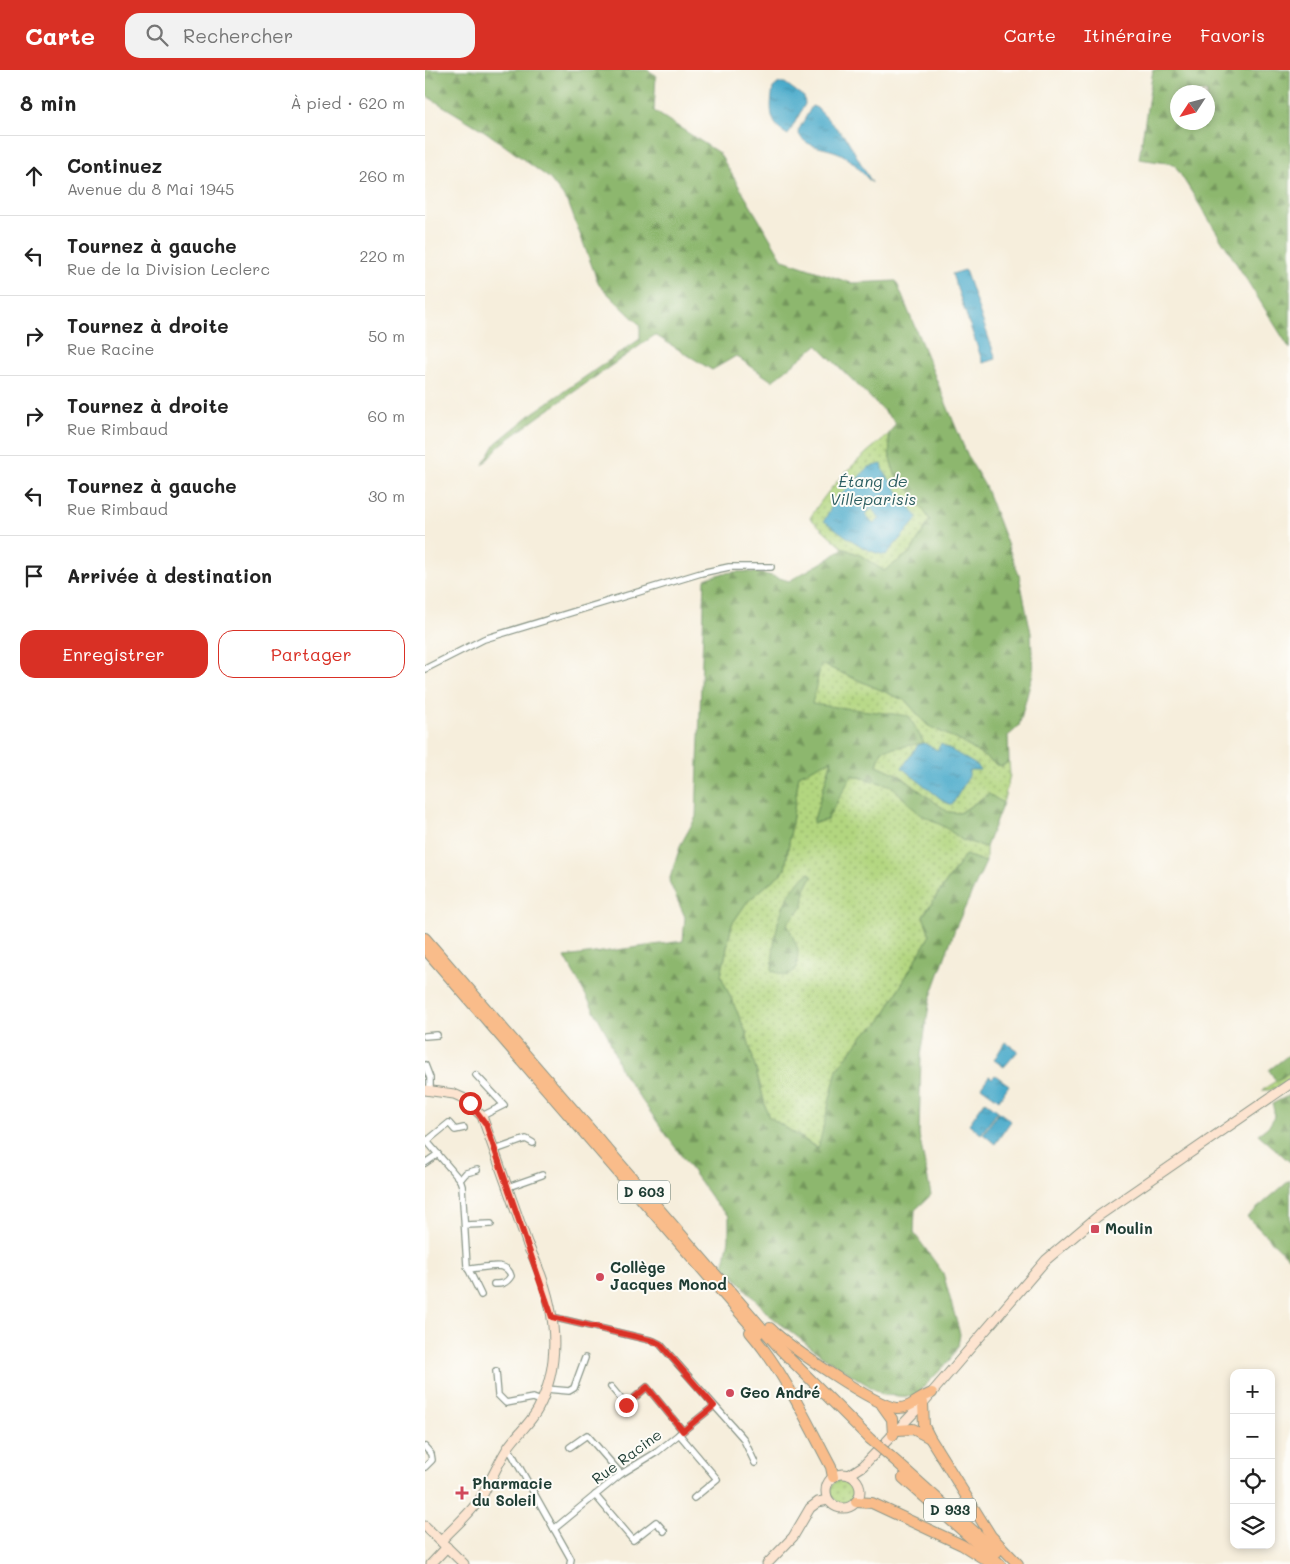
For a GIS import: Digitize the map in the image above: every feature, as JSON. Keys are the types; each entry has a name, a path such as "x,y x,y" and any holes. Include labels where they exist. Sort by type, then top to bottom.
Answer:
{"highway":[{"name":"D 603","path":"425,938 735,1302"},
{"name":"D 603","path":"425,950 735,1302 869,1442 888,1459"},
{"path":"735,1302 751,1308 781,1338 883,1405 892,1419 895,1432 913,1428 930,1438"},
{"path":"735,1302 738,1319 768,1354 784,1380 831,1466 833,1477"},
{"path":"883,1405 904,1408 932,1393"},
{"path":"923,1403 924,1426 930,1438 991,1536 1015,1564"},
{"name":"D 933","path":"888,1459 1015,1564"},
{"name":"D 933","path":"888,1459 1000,1564"},
{"path":"857,1502 872,1503 962,1545 992,1564"}],"main road":[{"path":"849,1475 863,1466 923,1403 1046,1260 1067,1239 1097,1216 1290,1084"},
{"path":"427,1090 463,1098 482,1116 550,1301 556,1337 554,1360 541,1401 529,1422 509,1447 481,1496 431,1564"},
{"path":"857,1481 863,1466"},
{"path":"767,1564 793,1537 801,1525 810,1508 818,1502 828,1500 841,1508 848,1507 857,1502 860,1489 857,1481 849,1475 841,1474 833,1477 826,1489 808,1502 801,1525"},
{"path":"826,1489 828,1500"},
{"path":"425,1526 464,1564"}],"street":[{"path":"425,669 472,643 701,574 729,567 771,568"},
{"path":"425,1036 437,1035"},
{"path":"425,1065 430,1078 427,1090"},
{"path":"476,1075 503,1105 482,1116"},
{"path":"463,1128 455,1130 449,1123 426,1140 460,1180 464,1192 468,1269 481,1294"},
{"path":"495,1150 526,1139 533,1143"},
{"path":"425,1163 438,1154"},
{"path":"460,1180 466,1173 477,1170"},
{"path":"508,1187 542,1174"},
{"path":"465,1225 491,1224"},
{"path":"468,1269 486,1269 501,1265 510,1271 511,1276 505,1284 494,1284"},
{"path":"552,1317 660,1344 743,1438 755,1463"},
{"path":"546,1389 569,1391 574,1388 585,1358"},
{"path":"496,1371 498,1396 506,1403 533,1398 541,1401"},
{"path":"611,1387 626,1405 647,1387 717,1479 694,1498"},
{"name":"Rue Racine","path":"554,1528 621,1474 657,1452 714,1406"},
{"path":"570,1447 587,1435 621,1474"},
{"path":"425,1447 431,1454 432,1460 425,1467"},
{"path":"509,1447 571,1559 570,1564"},
{"path":"595,1495 633,1540 656,1522 664,1531"}],"green space":[{"path":"425,70 647,70 656,75 654,111 719,153 783,260 851,283 896,281 968,457 985,486 1019,575 1031,633 1033,673 1019,726 1008,736 1009,761 1002,766 997,765 962,742 927,725 906,701 821,664 812,704 909,716 924,743 882,750 877,765 899,775 948,812 960,813 989,794 1003,803 986,847 962,840 945,827 918,813 892,786 852,775 827,820 813,823 832,760 799,775 785,870 747,902 732,924 721,976 746,1032 768,1116 818,1149 837,1069 865,1033 880,1022 930,935 923,916 965,855 986,862 955,929 930,999 921,1056 919,1135 931,1195 915,1210 914,1233 943,1273 960,1334 958,1346 949,1361 914,1397 883,1395 822,1356 768,1314 724,1265 729,1239 729,1216 715,1203 621,1071 608,1036 565,957 683,941 685,917 669,881 681,844 696,817 705,579 726,573 747,572 789,581 830,558 843,548 860,555 884,571 911,552 930,520 911,491 896,477 890,459 889,434 896,423 817,345 772,381 736,356 712,370 655,335 499,446 483,465 496,443 534,412 640,339 640,325 599,285 568,202 549,178 486,132 425,95"},
{"path":"1153,70 1290,70 1290,349 1174,164 1139,159"},
{"path":"889,434 890,459 896,477 911,491 930,520 911,552 884,571 860,555 843,548 810,518 818,505 846,472"},
{"path":"821,664 906,701 927,725 962,742 997,765 1003,766 1009,761 1010,775 1003,803 988,794 960,813 948,812 899,775 877,765 882,750 811,704"},
{"path":"832,759 813,823 827,820 851,775 892,786 918,813 945,827 962,840 986,847 986,862 965,855 923,915 930,935 880,1022 865,1033 837,1069 819,1149 768,1116 746,1032 721,976 732,924 747,902 785,870 799,775","holes":["810,873 812,876 805,890 803,907 787,923"]},
{"path":"810,873 812,876 805,890 803,907 787,923 798,949 797,968 788,976 772,971 776,931 791,891"},
{"path":"1290,1054 1290,1072 1276,1081 1269,1070"},
{"path":"1290,1072 1290,1078 1272,1090 1262,1090"},
{"path":"1290,1095 1290,1162 1258,1134 1272,1122 1274,1109 1272,1104"},
{"path":"1290,1180 1290,1259 1247,1217"},
{"path":"843,1479 851,1483 855,1491 851,1499 843,1503 835,1499 831,1491 835,1483"}],"water":[{"path":"779,83 785,83 804,97 805,104 788,135 777,126 772,115 773,88"},
{"path":"812,106 817,108 847,139 872,183 845,157 835,151 810,144 801,137 798,131"},
{"path":"965,270 996,359 983,363 952,274"},
{"name":"Étang de Villeparisis","path":"882,464 884,472 918,518 886,555 861,546 824,521 835,500 869,467","holes":["872,509 880,519 873,524 865,514"]},
{"path":"924,743 937,750 941,744 978,766 980,770 969,770 969,776 952,805 945,802 902,768 918,745"},
{"path":"1005,1042 1018,1051 1004,1067 994,1060"},
{"path":"995,1075 1009,1085 999,1100 981,1087 989,1076 992,1078"},
{"path":"985,1101 998,1111 981,1134 969,1124"},
{"path":"999,1112 1011,1121 995,1144 983,1134"}],"place":[{"name":"Moulin","path":"1095,1229"},
{"name":"Collège Jacques Monod","path":"600,1277"},
{"name":"Geo André","path":"730,1393"},
{"name":"Pharmacie du Soleil","path":"462,1493"}],"route":[{"path":"470,1103 477,1109 486,1124 552,1317 660,1344 714,1406 683,1431 647,1387 626,1405"}]}
